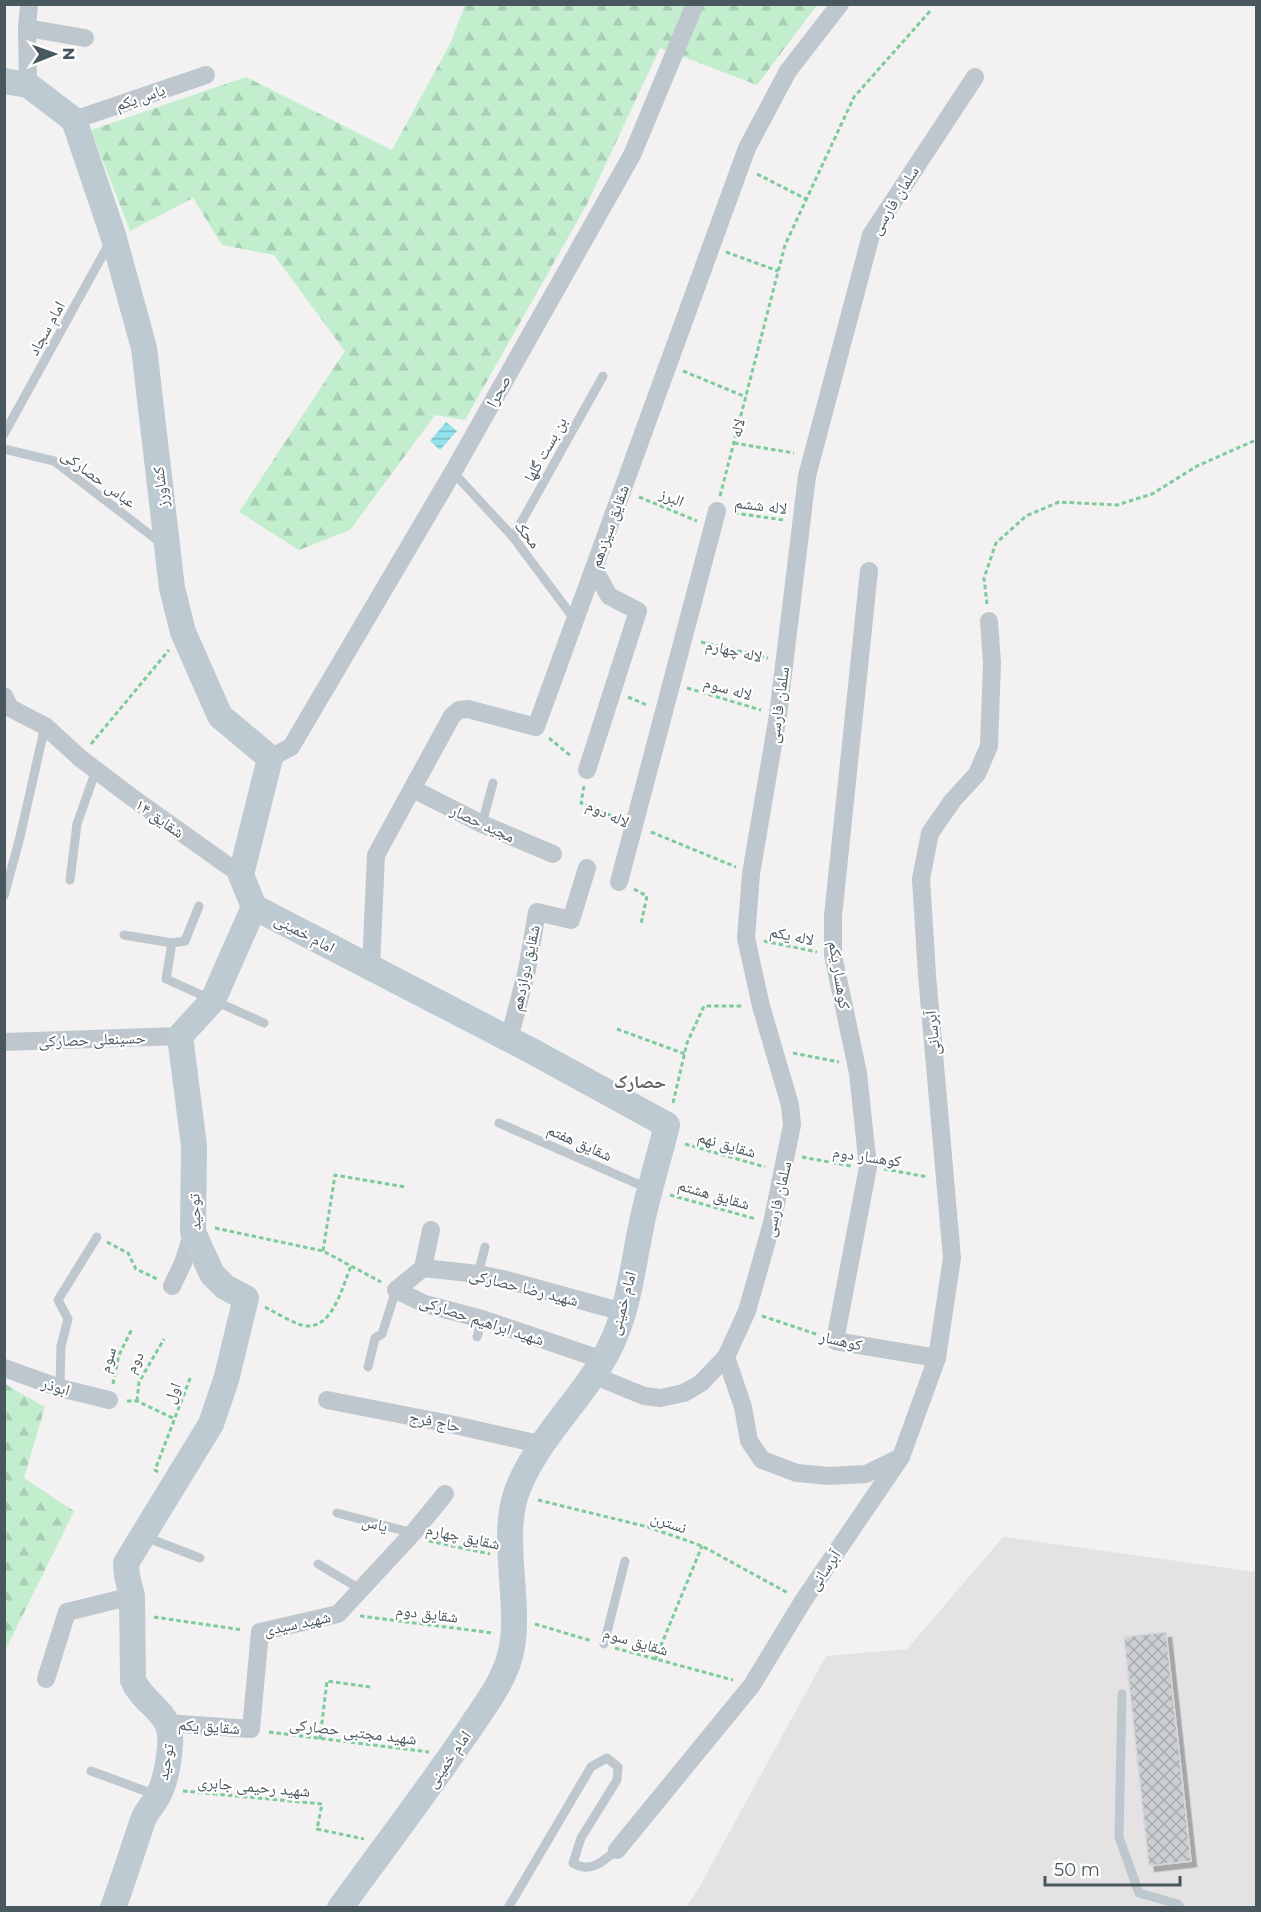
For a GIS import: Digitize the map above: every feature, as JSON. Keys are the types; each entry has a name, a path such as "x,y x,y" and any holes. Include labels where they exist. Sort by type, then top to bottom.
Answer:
{"street":[{"path":"29,4 27,28 16,83 74,120"},
{"name":"صحرا","path":"270,758 291,747 453,472 632,155 694,4"},
{"name":"شقایق سیزدهم","path":"536,727 747,148 788,71 840,4"},
{"path":"27,28 85,38"},
{"name":"یاس یکم","path":"74,120 206,75"},
{"name":"سلمان فارسی","path":"726,1357 747,1311 772,1223 792,1125 746,938 751,874 778,715 807,476 871,235 975,77"},
{"name":"کشاورز","path":"74,120 113,235 144,348 172,588 183,632 220,716 270,758"},
{"path":"619,882 714,519"},
{"path":"587,770 638,611 609,596 594,569"},
{"name":"کوهسار یکم","path":"835,1341 867,1167 864,1122 856,1065 833,956 833,916 869,571"},
{"name":"آبرسانی","path":"617,1850 752,1685 803,1601 901,1457 937,1358 952,1258 926,964 921,879 930,833 953,800 977,774 989,747 992,663 989,621"},
{"name":"شقایق ۱۴","path":"4,696 10,708 45,726 80,758 241,875"},
{"path":"371,967 376,855 452,716 459,710 468,709 536,727"},
{"path":"180,1036 213,1000 254,907 241,875 270,758"},
{"name":"مجید حصار","path":"413,789 482,824 553,854"},
{"name":"شقایق دوازدهم","path":"509,1039 527,970 537,912 571,920 587,868"},
{"name":"امام خمینی","path":"254,907 509,1039 666,1132 649,1189 623,1312 610,1347 527,1468 516,1494 511,1518 512,1647 505,1669 492,1694 451,1755 340,1908"},
{"name":"حسینعلی حصارکی","path":"4,1042 180,1036"},
{"name":"توحید","path":"131,1908 159,1828 159,1793 167,1764 170,1736 167,1723 137,1689 133,1680 132,1605 126,1563 211,1424 226,1380 246,1298 225,1287 212,1274 193,1228 194,1146 180,1036"},
{"path":"172,1286 183,1263 193,1228"},
{"path":"396,1290 423,1268 431,1230"},
{"name":"شهید رضا حصارکی","path":"423,1268 478,1274 623,1312"},
{"name":"شهید ابراهیم حصارکی","path":"396,1290 425,1304 482,1319 598,1367"},
{"name":"کوهسار","path":"835,1341 937,1358"},
{"path":"598,1367 644,1396 660,1398 684,1393 701,1383 726,1357 743,1407 748,1441 762,1460 797,1473 829,1476 866,1474 901,1457"},
{"name":"ابوذر","path":"4,1368 60,1388 110,1400"},
{"name":"حاج فرج","path":"327,1400 543,1445"},
{"name":"شهید سیدی","path":"260,1632 338,1614 411,1535 445,1494"},
{"path":"46,1679 67,1612 132,1605"},
{"path":"251,1729 260,1632"},
{"name":"شقایق یکم","path":"167,1723 251,1729"},
{"name":"توحید","path":"113,1908 132,1859 144,1817 159,1793"}],"lane":[{"name":"امام سجاد","path":"4,435 113,235"},
{"name":"بن بست گلها","path":"513,537 603,376"},
{"name":"عباس حصارکی","path":"4,449 54,461 168,548"},
{"name":"محک","path":"453,472 513,537 575,620"},
{"path":"4,896 45,726"},
{"path":"70,880 77,824 96,770"},
{"path":"482,824 493,783"},
{"path":"124,934 172,943 185,940 199,906"},
{"path":"172,943 166,979 264,1023"},
{"name":"شقایق هفتم","path":"499,1123 649,1189"},
{"path":"60,1388 61,1346 68,1319 58,1300 97,1237"},
{"path":"478,1274 485,1247"},
{"path":"368,1367 375,1338 382,1334 396,1290"},
{"path":"477,1337 482,1319"},
{"name":"یاس","path":"337,1513 411,1535"},
{"path":"143,1536 200,1558"},
{"path":"604,1644 626,1561"},
{"path":"318,1564 360,1589"},
{"path":"1122,1694 1119,1837 1139,1893 1178,1904 1180,1908"},
{"path":"508,1908 591,1767 606,1758 618,1767 617,1780 581,1838 573,1863 582,1868 595,1866 617,1850"},
{"path":"91,1771 159,1793"}],"path":[{"name":"لاله","path":"714,519 785,245 854,98 931,10"},
{"path":"741,166 807,199"},
{"path":"711,247 778,271"},
{"path":"668,365 746,396"},
{"path":"989,621 984,578 996,543 1026,516 1059,502 1117,506 1152,494 1197,466 1257,440"},
{"path":"734,443 812,456"},
{"name":"البرز","path":"623,489 714,519"},
{"name":"لاله ششم","path":"714,519 802,522"},
{"path":"80,758 183,632"},
{"name":"لاله چهارم","path":"684,639 784,661"},
{"name":"لاله سوم","path":"671,684 778,715"},
{"path":"613,690 664,712"},
{"path":"536,727 587,770"},
{"name":"لاله دوم","path":"587,770 581,803 751,874"},
{"path":"640,924 647,896"},
{"name":"لاله یکم","path":"746,938 833,956"},
{"path":"666,1132 687,1043 704,1006 761,1006"},
{"path":"617,1029 685,1054"},
{"path":"774,1050 856,1065"},
{"name":"شقایق نهم","path":"666,1132 784,1173"},
{"name":"کوهسار دوم","path":"787,1154 828,1163 871,1166 944,1181"},
{"path":"323,1251 335,1175 406,1187"},
{"name":"شقایق هشتم","path":"649,1189 772,1223"},
{"path":"193,1228 323,1251 396,1290"},
{"path":"97,1237 128,1252 136,1269 172,1286"},
{"path":"246,1298 306,1326 322,1323 329,1317 351,1266"},
{"name":"کوهسار","path":"747,1311 835,1341"},
{"name":"سوم","path":"110,1400 119,1355 132,1329"},
{"name":"دوم","path":"164,1339 139,1382 137,1401 175,1419"},
{"name":"اول","path":"175,1482 154,1470 191,1376"},
{"name":"نسترن","path":"516,1494 648,1527 702,1546 803,1601"},
{"name":"شقایق چهارم","path":"411,1535 512,1559"},
{"path":"656,1660 702,1546"},
{"name":"شهید سیدی","path":"132,1605 260,1632"},
{"name":"شقایق دوم","path":"338,1614 513,1626"},
{"name":"شقایق سوم","path":"513,1626 604,1644 752,1685"},
{"path":"320,1739 327,1681 370,1687"},
{"name":"شهید مجتبی حصارکی","path":"251,1729 451,1755"},
{"name":"شهید رحیمی جابری","path":"159,1793 322,1804 317,1829 386,1844"}],"shaded area":[{"path":"1003,1537 1256,1572 1256,1907 685,1908 696,1893 826,1656 907,1649"}],"green space":[{"path":"465,5 817,5 757,85 660,48 587,204 465,420 435,415 350,530 299,550 239,512 345,351 274,255 222,245 193,198 130,231 91,130 246,77 392,150 450,44"},
{"path":"5,1384 45,1407 24,1478 74,1511 5,1651"}],"water":[{"path":"446,422 457,431 440,450 430,441"}],"building":[{"path":"1166,1632 1191,1861 1149,1866 1124,1637"}],"district":[{"name":"حصارک","path":"640,1082"}]}
